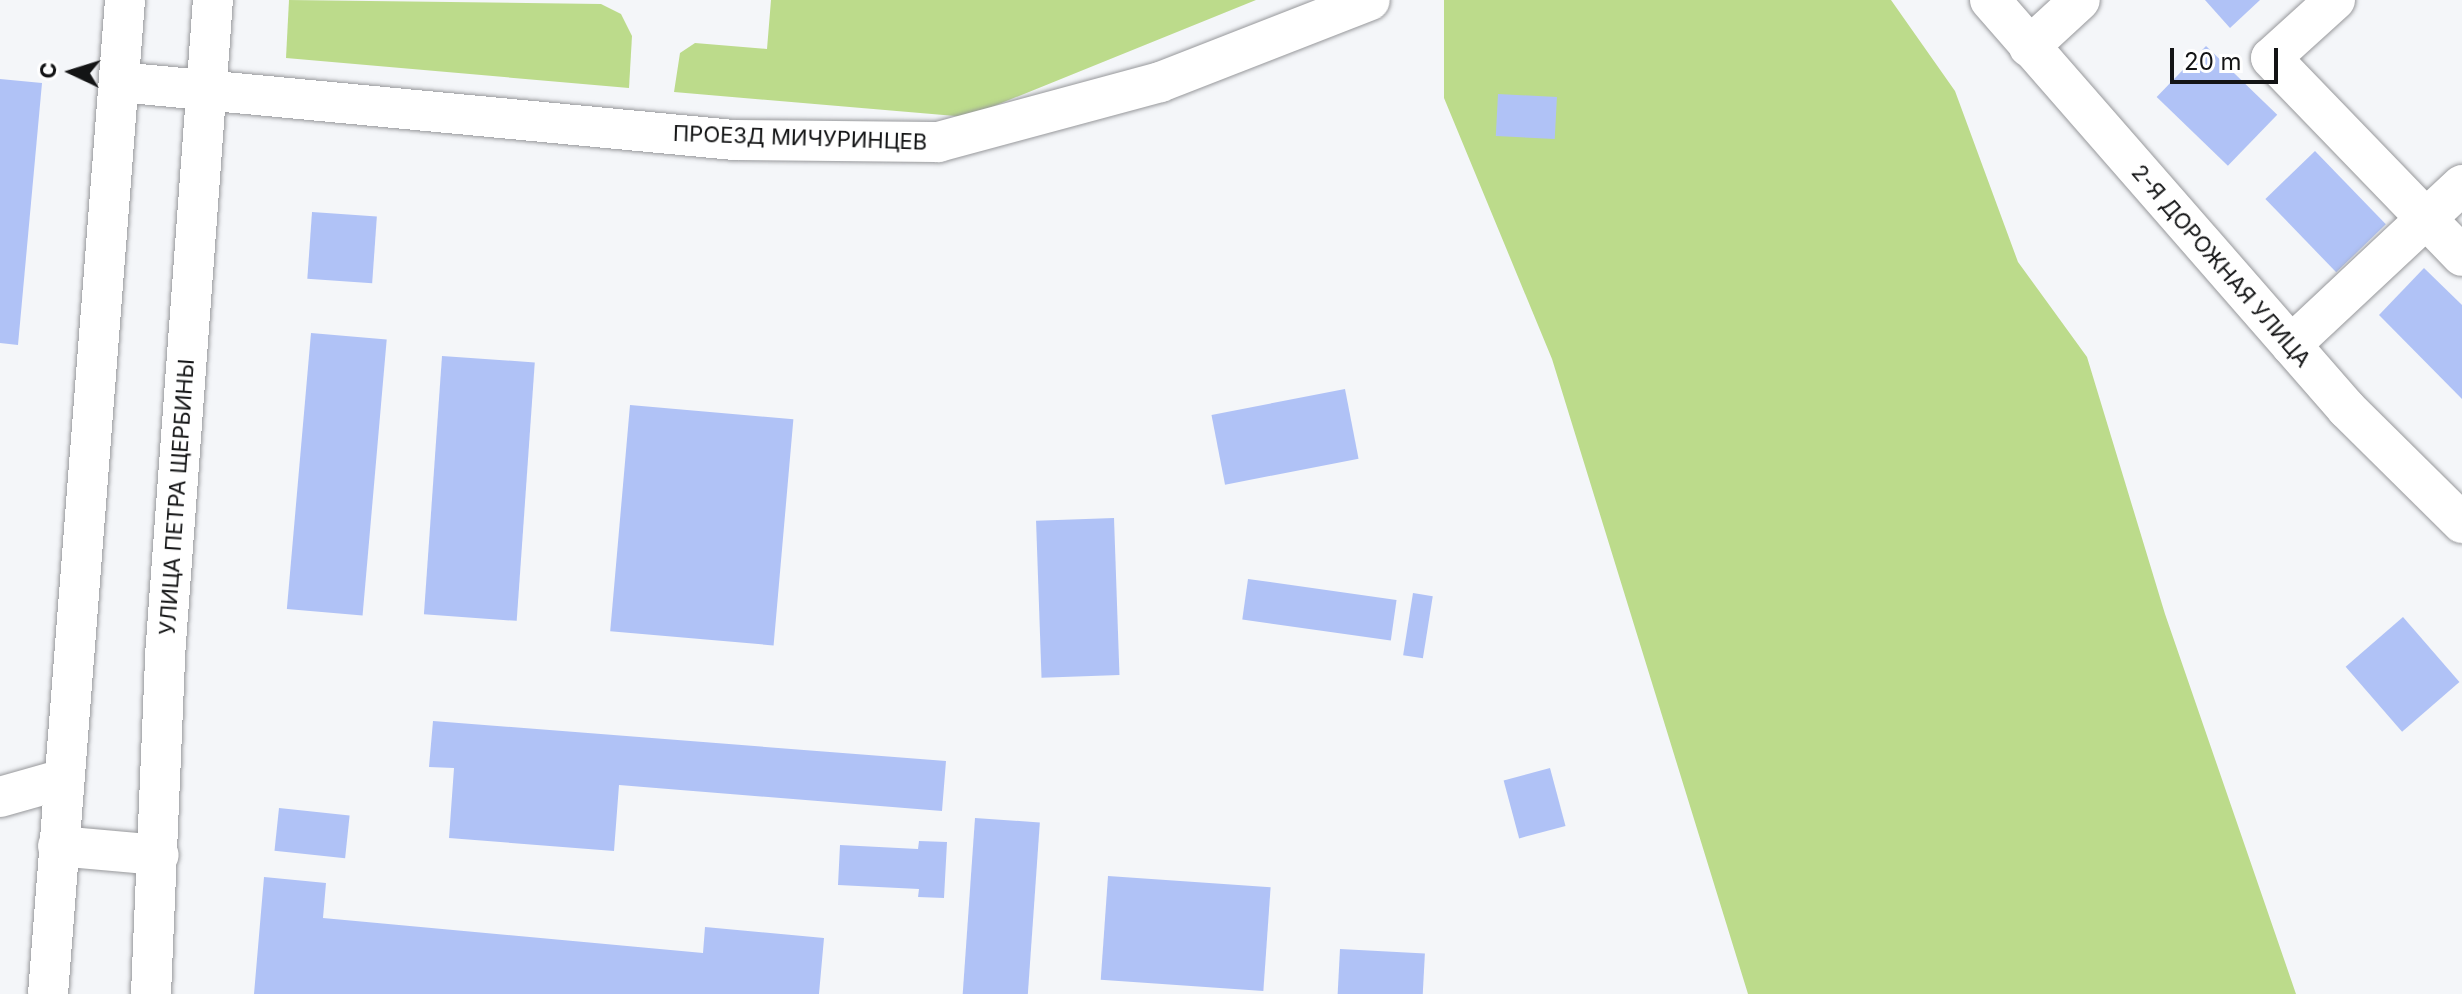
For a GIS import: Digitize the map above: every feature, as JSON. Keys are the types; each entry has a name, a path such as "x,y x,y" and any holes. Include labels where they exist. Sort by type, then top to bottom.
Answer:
{"street":[{"path":"48,994 125,0"},
{"name":"УЛИЦА ПЕТРА ЩЕРБИНЫ","path":"151,994 165,656 213,0"},
{"name":"ПРОЕЗД МИЧУРИНЦЕВ","path":"119,82 734,140 938,142 1160,82 1370,0"},
{"name":"2-Я ДОРОЖНАЯ УЛИЦА","path":"1990,0 2347,409 2462,523"},
{"path":"2029,47 2080,0"},
{"path":"2335,0 2271,58 2428,217 2462,256"},
{"path":"2291,345 2462,185"},
{"path":"0,797 63,779"},
{"path":"58,846 159,855"}],"green space":[{"path":"289,0 601,4 621,14 632,36 629,88 286,58"},
{"path":"771,0 1256,0 967,117 674,92 680,53 695,43 767,49"},
{"path":"1444,0 1891,0 1955,91 2018,262 2087,357 2165,614 2296,994 1748,994 1552,359 1444,98"}],"building":[{"path":"2205,0 2260,0 2230,28"},
{"path":"2206,46 2277,115 2228,166 2157,97"},
{"path":"0,79 42,83 18,345 0,343"},
{"path":"1498,94 1557,97 1555,139 1496,136"},
{"path":"2315,151 2386,224 2336,272 2265,199"},
{"path":"312,212 377,217 372,283 307,279"},
{"path":"2424,268 2462,305 2462,399 2379,315"},
{"path":"311,333 387,340 363,616 287,609"},
{"path":"442,356 535,362 517,621 424,614"},
{"path":"1345,389 1359,459 1225,485 1211,415"},
{"path":"630,405 793,419 774,645 610,631"},
{"path":"1114,518 1119,675 1042,678 1036,521"},
{"path":"1248,579 1397,600 1391,640 1242,620"},
{"path":"1413,593 1433,596 1423,658 1403,655"},
{"path":"2403,617 2459,682 2402,732 2346,667"},
{"path":"433,721 946,761 942,811 619,785 614,851 449,838 454,768 429,767"},
{"path":"1550,768 1566,826 1519,838 1504,780"},
{"path":"279,808 350,815 345,858 275,851"},
{"path":"975,818 1040,823 1028,994 963,994"},
{"path":"919,841 947,842 944,898 918,897 919,889 838,885 840,845 918,849"},
{"path":"1108,876 1271,887 1263,991 1101,980"},
{"path":"264,877 326,883 323,918 703,953 705,927 824,938 819,994 254,994"},
{"path":"1340,949 1425,953 1423,994 1338,994"}]}
